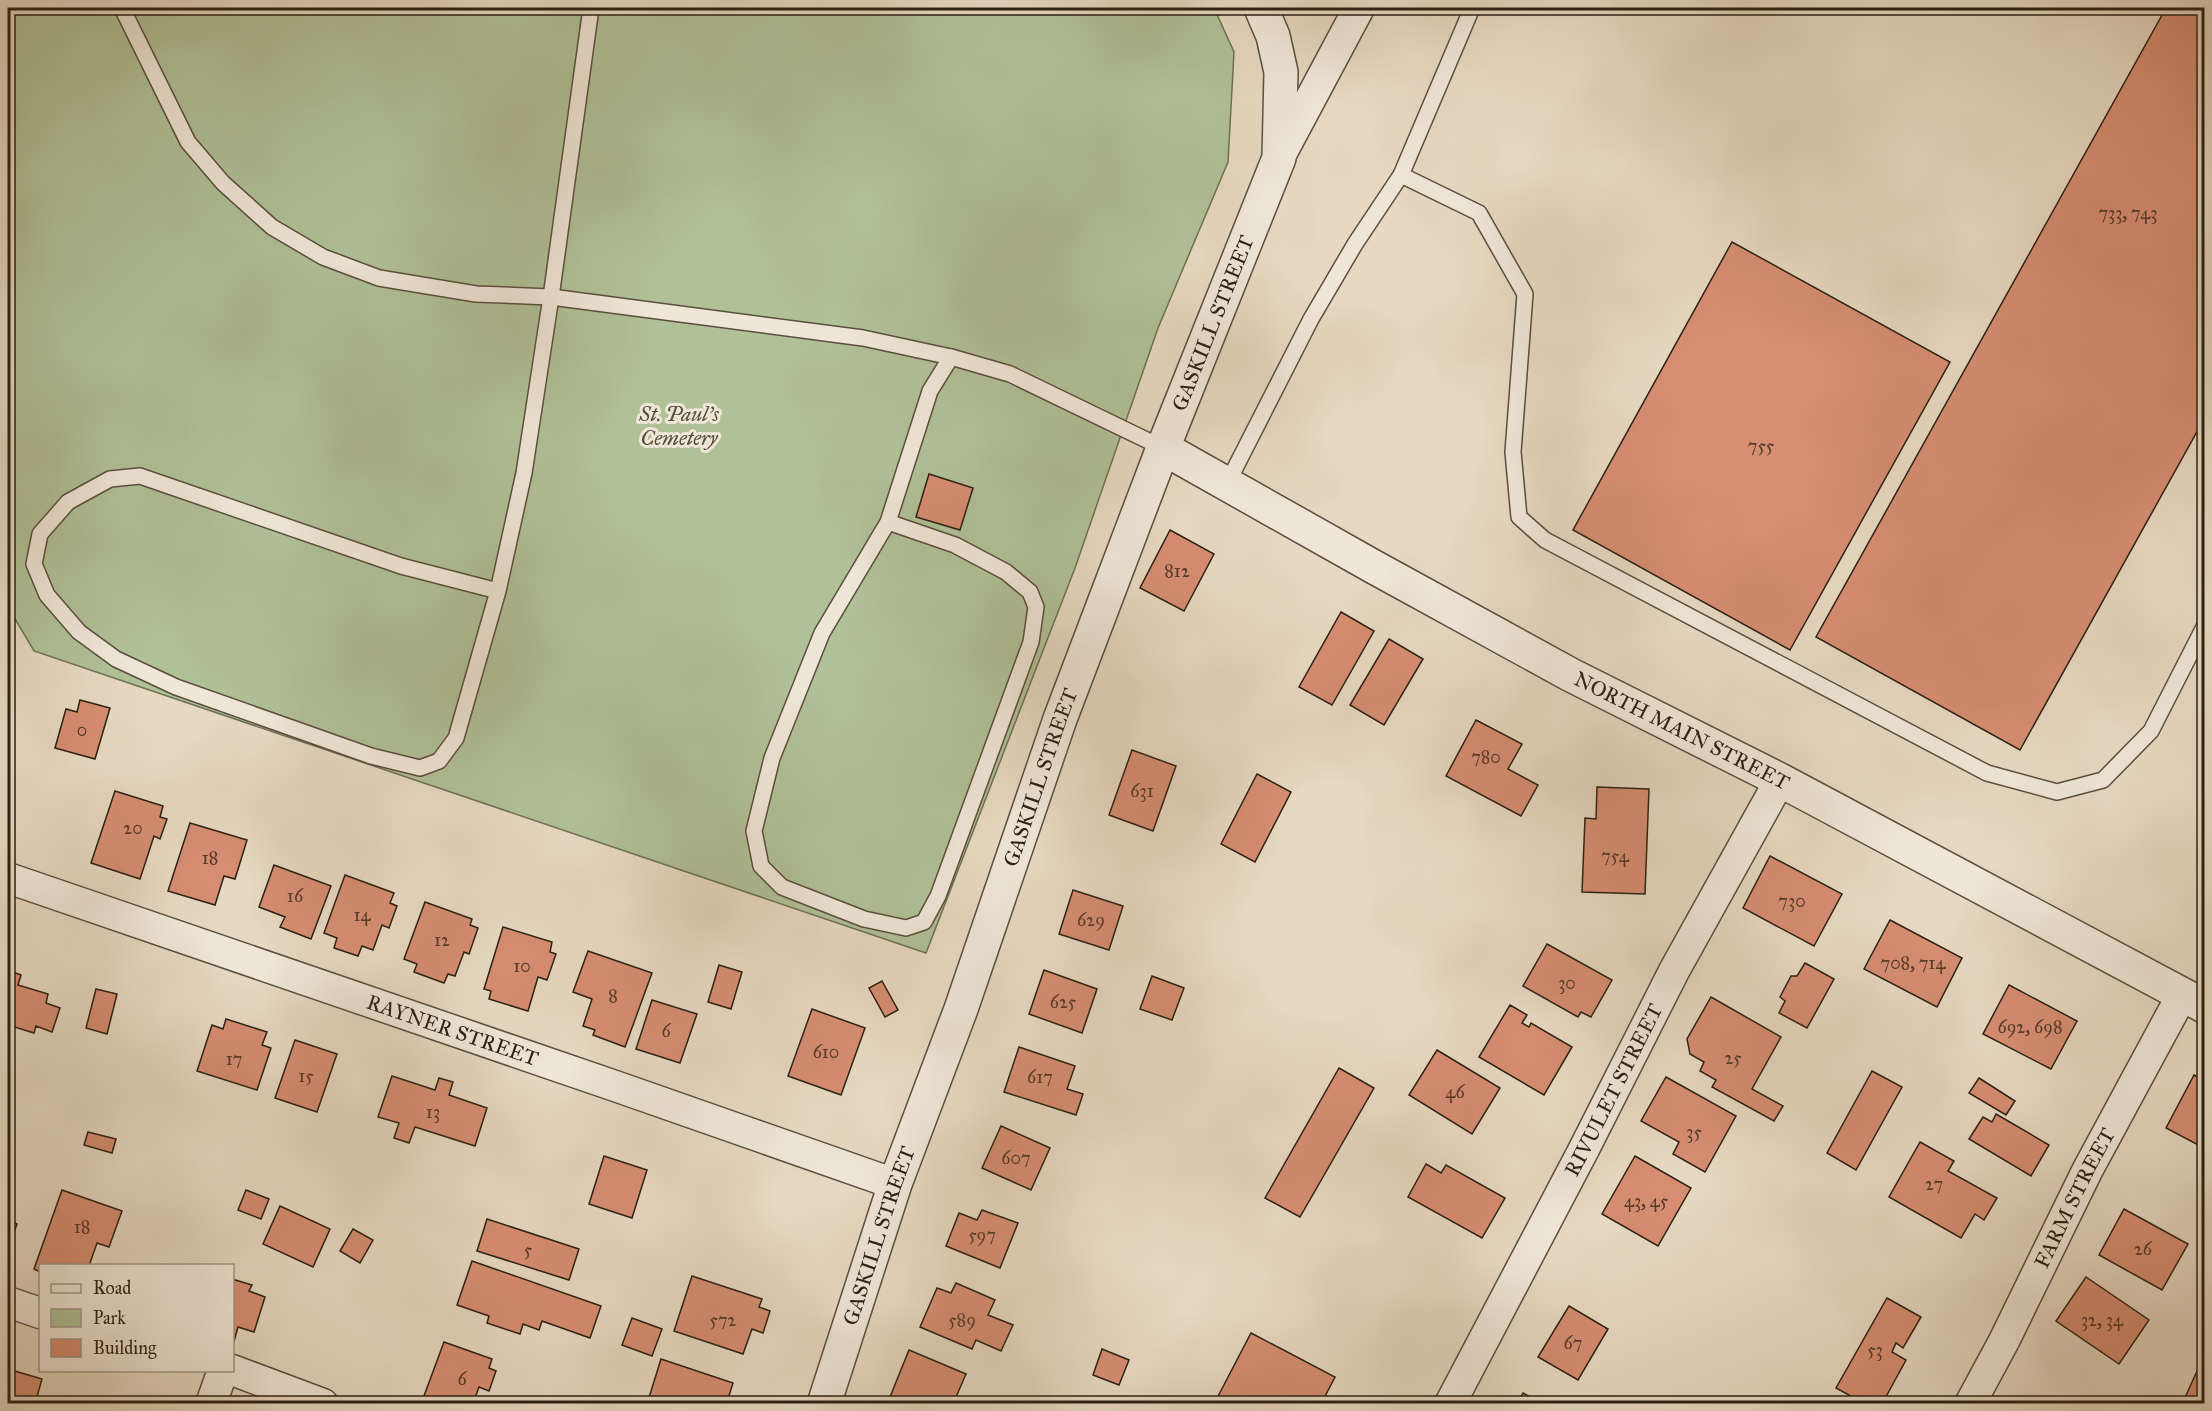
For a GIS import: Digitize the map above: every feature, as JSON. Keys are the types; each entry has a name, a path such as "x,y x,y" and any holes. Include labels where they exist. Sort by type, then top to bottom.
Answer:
{"street":[{"path":"1261,8 1273,36 1281,72 1279,158"},
{"path":"1279,158 1359,8"},
{"name":"GASKILL STREET","path":"824,1404 895,1184 961,1009 1060,719 1163,448 1279,158"},
{"name":"NORTH MAIN STREET","path":"1163,448 1571,675 1780,780 2193,1000"},
{"name":"RIVULET STREET","path":"1450,1404 1584,1149 1674,971 1780,780"},
{"name":"RAYNER STREET","path":"8,878 895,1184"},
{"name":"FARM STREET","path":"1970,1404 2004,1341 2087,1171 2193,1000"},
{"path":"8,1302 39,1313"},
{"path":"234,1371 323,1404"},
{"path":"211,1404 223,1372"}],"lane":[{"path":"122,8 188,142 223,183 272,227 323,257 379,278 476,294 551,297 863,338 951,357 1010,374 1163,448"},
{"path":"498,591 401,566 140,476 110,478 68,502 40,534 34,564 47,594 79,632 116,659 176,687 371,756 420,768 439,761 456,738 498,591 524,473 591,8"},
{"path":"1227,484 1311,319 1355,244 1401,175 1472,8"},
{"path":"1401,175 1479,213 1525,294 1513,452 1519,517 1545,540 1987,773 2057,792 2103,780 2151,731 2205,627"},
{"path":"888,522 955,545 1006,572 1030,592 1036,607 1031,642 938,896 924,922 906,928 864,919 782,887 761,866 754,831 772,758 822,633 888,522 930,391 951,357"}],"green space":[{"name":"St. Paul's Cemetery","path":"8,8 1214,8 1234,52 1228,162 1158,328 1075,568 926,953 34,651 8,607"}],"building":[{"path":"2166,8 2204,8 2204,419 2020,750 1816,637"},
{"path":"1732,242 1950,362 1790,650 1573,530"},
{"path":"929,474 973,488 960,530 916,517"},
{"path":"1170,530 1214,554 1184,611 1140,588"},
{"path":"1341,612 1374,631 1332,705 1299,687"},
{"path":"1389,639 1423,659 1384,725 1350,705"},
{"path":"80,700 110,708 95,759 55,748 66,709 77,712"},
{"path":"1476,720 1522,744 1508,769 1538,785 1521,816 1446,776"},
{"path":"1132,750 1176,766 1153,831 1109,815"},
{"path":"1257,774 1291,792 1255,862 1221,844"},
{"path":"1597,787 1649,789 1645,894 1582,892 1585,818 1596,819"},
{"path":"115,791 163,806 160,817 167,819 160,839 154,836 140,879 91,863"},
{"path":"190,823 247,840 235,879 224,876 215,905 168,891"},
{"path":"1770,856 1842,894 1814,946 1743,908"},
{"path":"274,865 331,886 311,939 280,927 285,917 259,907"},
{"path":"345,875 394,893 390,903 397,906 389,928 382,925 373,950 362,946 358,956 334,948 337,938 324,933"},
{"path":"1073,890 1123,906 1109,950 1059,934"},
{"path":"425,902 472,919 470,925 478,928 469,954 464,952 455,976 448,974 444,983 414,972 417,964 404,959"},
{"path":"1890,920 1962,958 1937,1007 1864,969"},
{"path":"503,927 552,942 550,952 556,954 547,980 538,977 528,1011 489,999 491,991 484,989"},
{"path":"1547,944 1612,980 1591,1017 1581,1012 1578,1017 1523,986"},
{"path":"588,951 652,973 625,1047 593,1035 595,1030 583,1026 592,999 573,992"},
{"path":"1805,963 1834,979 1807,1028 1779,1013 1785,1001 1780,997 1791,976 1797,976"},
{"path":"719,965 742,972 731,1009 708,1002"},
{"path":"8,970 21,975 18,985 48,994 46,1003 60,1008 52,1032 36,1026 34,1033 8,1025"},
{"path":"1044,970 1097,989 1082,1033 1029,1014"},
{"path":"1152,976 1184,988 1172,1020 1140,1009"},
{"path":"882,981 898,1010 885,1017 869,988"},
{"path":"2009,985 2077,1021 2051,1069 1983,1034"},
{"path":"96,989 117,994 107,1034 86,1028"},
{"path":"1711,997 1781,1037 1752,1089 1783,1106 1774,1121 1712,1087 1716,1080 1700,1071 1704,1062 1690,1054 1687,1039"},
{"path":"652,1000 697,1014 680,1063 636,1049"},
{"path":"1510,1005 1527,1015 1522,1023 1529,1027 1531,1023 1572,1047 1544,1095 1479,1057"},
{"path":"812,1009 865,1028 841,1095 788,1076"},
{"path":"226,1019 267,1032 262,1045 271,1048 257,1090 197,1071 212,1025 223,1029"},
{"path":"295,1040 337,1054 317,1112 275,1098"},
{"path":"1019,1047 1075,1066 1067,1089 1083,1094 1076,1115 1004,1092"},
{"path":"1437,1050 1500,1088 1472,1134 1409,1095"},
{"path":"1339,1068 1374,1088 1300,1217 1265,1198"},
{"path":"1872,1071 1902,1087 1856,1170 1827,1153"},
{"path":"2194,1075 2204,1081 2204,1148 2166,1128"},
{"path":"392,1076 435,1090 439,1078 453,1082 449,1095 487,1108 475,1146 415,1127 409,1143 394,1138 399,1123 378,1117"},
{"path":"1666,1077 1736,1116 1705,1172 1673,1154 1679,1142 1641,1121"},
{"path":"1979,1078 2015,1101 2006,1115 1969,1093"},
{"path":"1996,1114 2049,1145 2031,1176 1969,1139 1983,1117 1992,1122"},
{"path":"1001,1126 1050,1148 1031,1190 982,1168"},
{"path":"88,1132 116,1139 112,1153 84,1145"},
{"path":"1920,1142 1954,1161 1948,1171 1997,1198 1984,1220 1975,1214 1961,1238 1889,1197"},
{"path":"604,1156 647,1170 632,1218 589,1204"},
{"path":"1635,1156 1691,1188 1658,1246 1602,1214"},
{"path":"1426,1164 1441,1173 1446,1165 1505,1198 1482,1238 1408,1197"},
{"path":"62,1190 122,1211 109,1247 97,1243 90,1264 39,1264 39,1272 34,1269"},
{"path":"246,1190 269,1199 261,1219 238,1210"},
{"path":"280,1206 330,1229 313,1267 263,1244"},
{"path":"2124,1209 2188,1244 2162,1290 2099,1255"},
{"path":"982,1210 1018,1223 1000,1268 946,1246 959,1213 977,1220"},
{"path":"487,1219 579,1249 569,1280 477,1251"},
{"path":"8,1220 17,1224 8,1250"},
{"path":"353,1229 373,1240 360,1263 340,1251"},
{"path":"472,1261 601,1306 590,1338 542,1321 539,1330 523,1324 520,1334 487,1323 489,1316 457,1305"},
{"path":"692,1276 762,1299 759,1307 770,1311 763,1333 752,1329 743,1354 674,1331"},
{"path":"2086,1277 2149,1320 2119,1364 2056,1321"},
{"path":"234,1280 252,1285 249,1291 265,1297 254,1332 238,1327 234,1341"},
{"path":"956,1283 995,1300 988,1315 1013,1325 1001,1351 976,1340 972,1349 920,1327 937,1288 951,1293"},
{"path":"1887,1298 1921,1317 1903,1348 1896,1343 1892,1352 1906,1360 1882,1404 1865,1404 1836,1388"},
{"path":"1569,1306 1608,1329 1578,1380 1538,1357"},
{"path":"632,1318 662,1329 652,1356 622,1345"},
{"path":"1251,1333 1335,1377 1321,1404 1214,1404"},
{"path":"444,1342 492,1359 489,1368 496,1371 489,1391 479,1387 473,1404 421,1404"},
{"path":"1102,1349 1129,1360 1119,1385 1093,1375"},
{"path":"909,1350 966,1374 953,1404 904,1404 890,1397"},
{"path":"661,1359 733,1383 727,1402 731,1404 647,1404"},
{"path":"8,1369 42,1379 35,1404 8,1404"},
{"path":"2198,1369 2204,1372 2204,1404 2182,1404"},
{"path":"1523,1393 1544,1404 1517,1404"}]}
